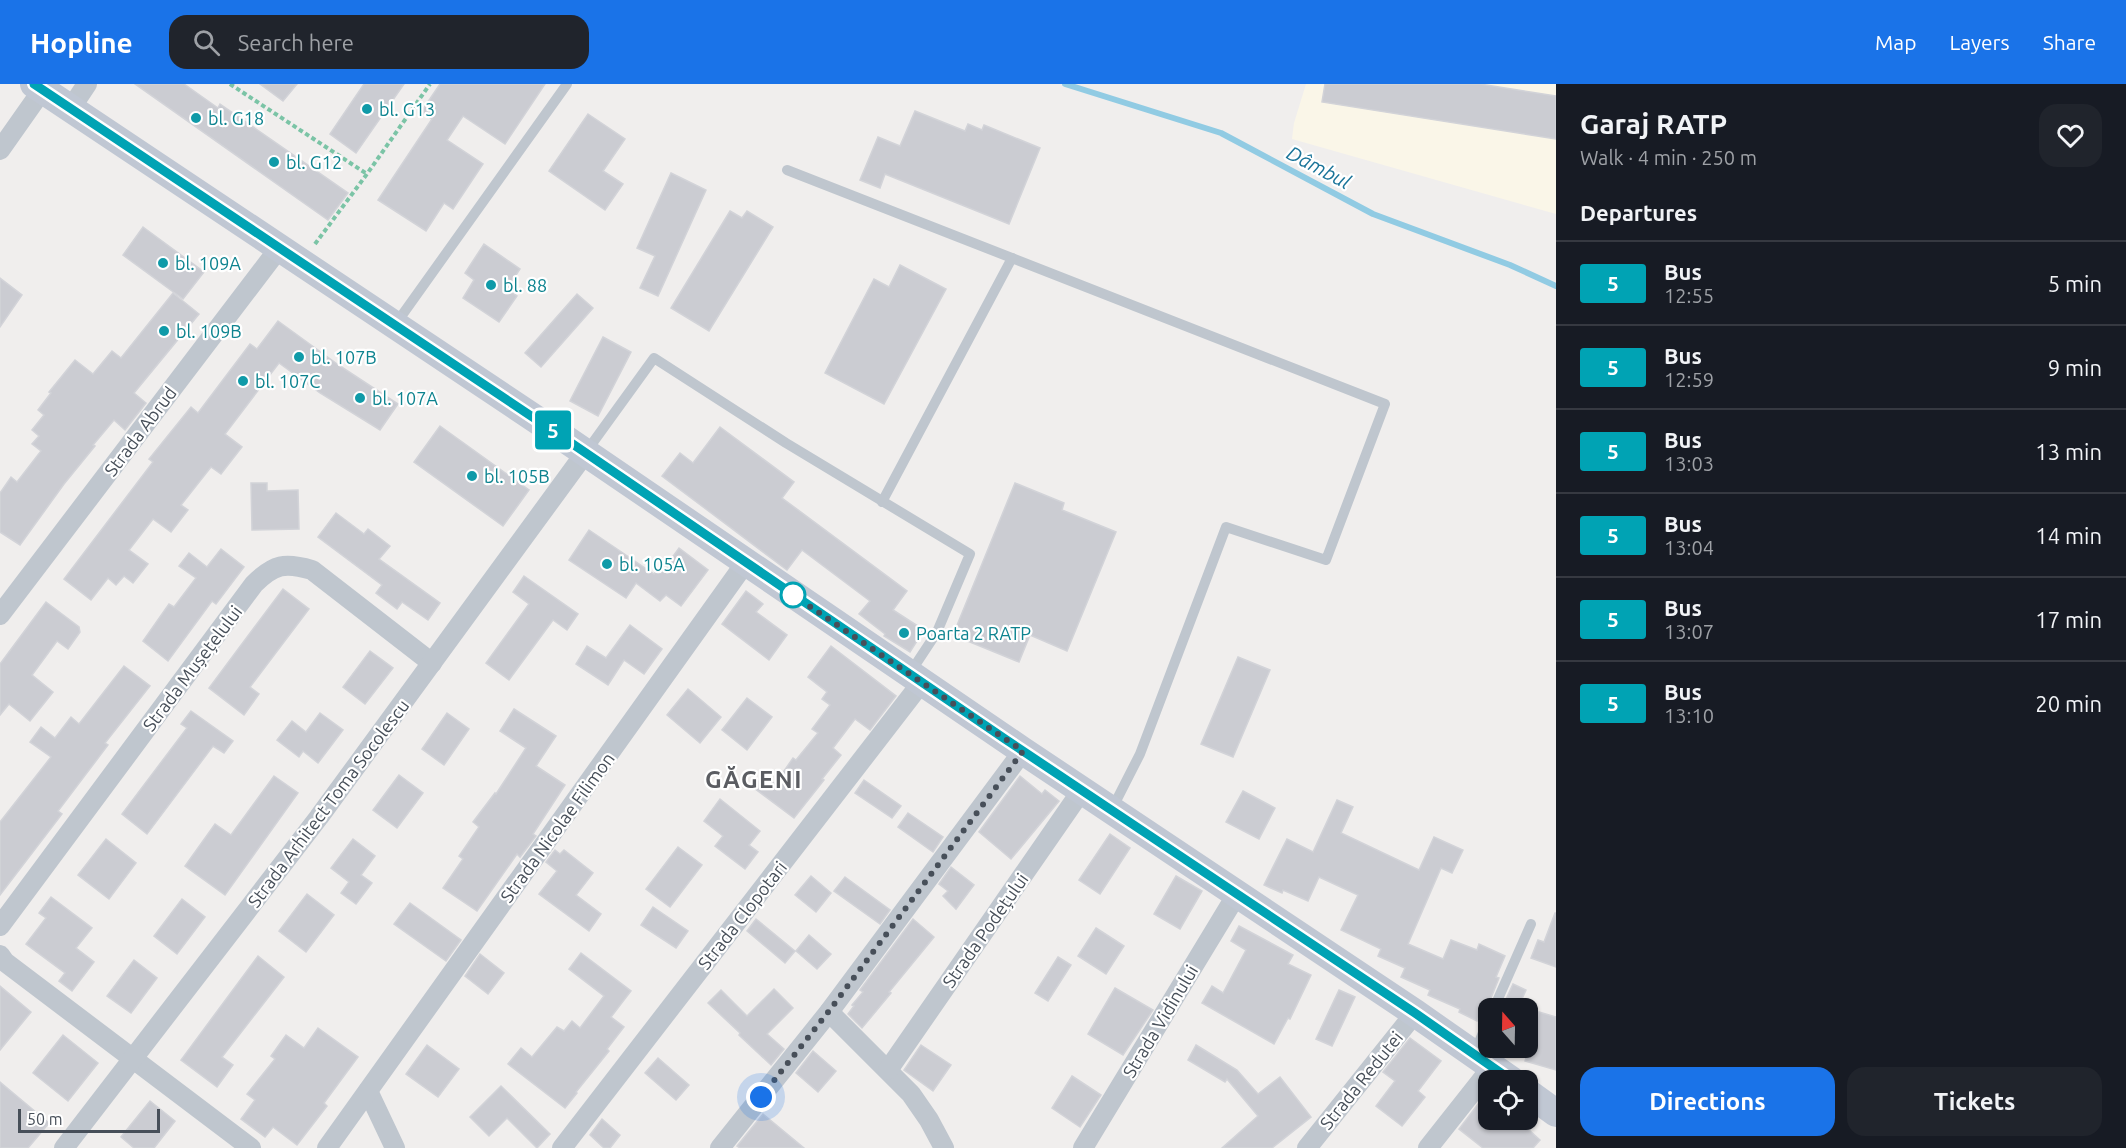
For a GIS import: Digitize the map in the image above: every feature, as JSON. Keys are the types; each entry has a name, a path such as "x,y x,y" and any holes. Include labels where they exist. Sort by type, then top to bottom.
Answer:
{"main road":[{"path":"38,87 586,452 1023,751 1492,1067"},
{"path":"1538,1100 1556,1113"}],"street":[{"path":"71,108 87,84"},
{"path":"0,150 38,87"},
{"name":"Strada Abrud","path":"0,615 291,254"},
{"name":"Strada Arhitect Toma Socolescu","path":"64,1148 319,817 586,452"},
{"name":"Strada Nicolae Filimon","path":"368,1091 746,562"},
{"name":"Strada Mușețelului","path":"0,926 254,584 264,574 278,566 294,565 312,570 432,663"},
{"name":"Strada Clopotari","path":"561,1148 916,678"},
{"path":"720,1148 829,1011 1023,751"},
{"name":"Strada Podețului","path":"888,1070 1082,790"},
{"name":"Strada Vidinului","path":"1083,1148 1237,894"},
{"path":"0,955 5,962 251,1148"},
{"path":"829,1011 911,1094 929,1120 944,1148"},
{"name":"Strada Redutei","path":"1306,1148 1415,1013"},
{"path":"1428,1148 1492,1067"},
{"path":"327,1148 368,1091 395,1148"}],"lane":[{"path":"395,325 567,84"},
{"path":"787,170 1384,404 1326,560 1226,527 1140,754 1112,810"},
{"path":"882,502 1012,258"},
{"path":"586,452 654,358 882,502 970,554 916,678"},
{"path":"1498,998 1531,924"}],"path":[{"path":"230,84 368,174"},
{"path":"291,254 368,174 430,84"}],"shaded area":[{"path":"1306,84 1556,84 1556,214 1292,139 1294,123"}],"building":[{"name":"bl. G12","path":"135,84 184,84 218,108 220,104 348,193 328,220"},
{"path":"260,84 297,84 283,101"},
{"name":"bl. G13","path":"364,84 404,84 356,153 330,134"},
{"path":"440,84 545,84 505,144 463,116 447,140 483,164 453,209 444,203 426,231 378,200 432,119 421,112"},
{"path":"1325,84 1480,84 1556,96 1556,139 1322,102"},
{"path":"915,111 965,131 968,124 982,130 984,125 1040,148 1009,224 885,174 880,188 860,180 878,137 900,146"},
{"path":"588,114 625,139 603,171 623,184 605,210 549,171"},
{"path":"671,173 706,190 658,296 640,288 655,256 637,248"},
{"path":"730,211 742,218 747,211 773,227 709,331 671,308"},
{"name":"bl. 109A","path":"143,227 204,272 183,299 123,255"},
{"name":"bl. 88","path":"484,244 520,269 507,289 517,296 499,322 463,298 474,280 465,273"},
{"path":"900,265 946,289 884,404 825,373 874,279 889,287"},
{"path":"0,278 22,295 0,327"},
{"path":"173,293 199,314 134,393 146,403 125,430 114,420 20,545 0,532 0,493 11,477 17,482 41,451 32,444 39,436 32,430 44,415 38,410 51,393 49,392 75,360 93,374 112,351 121,358"},
{"path":"577,294 593,308 541,367 525,353"},
{"path":"278,321 398,404 380,430 320,393 279,363 225,434 242,447 221,474 211,467 181,505 188,510 171,532 153,519 129,550 148,564 133,583 124,576 116,585 108,578 91,600 64,579 153,462 149,459 191,407 198,413 250,344 257,349"},
{"path":"603,337 631,352 598,416 570,401"},
{"name":"bl. 105B","path":"440,426 529,490 503,526 414,462"},
{"path":"720,427 794,482 782,498 907,591 893,610 924,630 910,652 884,636 885,634 859,614 870,601 802,550 787,570 662,476 680,453 693,463"},
{"path":"251,483 267,483 267,491 298,490 299,529 252,530"},
{"path":"1015,483 1064,503 1062,510 1116,532 1067,651 1030,635 1019,662 953,635"},
{"path":"336,513 364,534 368,529 390,546 379,559 440,603 428,620 402,602 397,609 376,593 382,585 318,537"},
{"path":"589,530 654,574 657,570 661,573 679,548 708,570 681,606 666,595 660,601 636,583 626,598 569,560"},
{"path":"221,549 244,567 216,604 212,601 168,661 143,641 169,604 174,607 196,578 179,566 189,553 207,567"},
{"path":"524,576 578,614 567,630 553,620 509,680 486,663 529,604 513,592"},
{"path":"283,589 309,609 250,687 259,694 244,715 209,688"},
{"path":"746,591 763,604 756,612 787,635 769,660 722,624"},
{"path":"46,602 79,627 80,632 68,649 57,641 32,675 53,692 30,721 9,704 0,715 0,664"},
{"path":"630,625 662,649 644,674 624,660 608,685 576,664 587,646 606,658"},
{"path":"831,646 896,696 870,730 855,719 833,748 841,755 794,818 754,788 763,775 775,784 793,758 796,760 818,733 812,729 830,705 822,699 827,692 808,677"},
{"path":"370,651 393,668 365,704 343,687"},
{"path":"1238,657 1270,670 1233,757 1201,744"},
{"path":"124,666 150,686 105,743 108,745 58,811 62,814 0,895 0,822 51,757 30,742 41,727 55,738 71,717 79,724"},
{"path":"688,689 721,717 700,743 667,715"},
{"path":"747,698 772,717 747,750 722,730"},
{"path":"514,709 556,736 536,766 565,785 533,834 536,836 520,857 517,854 477,911 443,888 463,859 459,856 479,827 473,822 496,794 526,748 500,731"},
{"path":"191,711 233,741 224,753 213,746 147,834 122,814 187,728 181,724"},
{"path":"320,713 343,730 318,763 303,751 299,757 277,740 292,721 306,732"},
{"path":"447,713 469,729 444,765 422,749"},
{"path":"399,775 423,793 397,828 373,810"},
{"path":"274,776 298,793 225,895 185,866 215,824 231,835"},
{"path":"1020,776 1042,794 1045,790 1059,801 1011,859 979,832"},
{"path":"864,780 901,806 892,818 855,793"},
{"path":"1243,791 1275,808 1259,839 1226,822"},
{"path":"720,799 760,831 749,845 758,852 745,869 715,846 723,836 704,821"},
{"path":"1337,800 1353,807 1341,833 1419,870 1434,837 1463,850 1452,873 1441,868 1408,944 1443,959 1451,940 1477,950 1479,944 1505,956 1496,977 1499,978 1491,998 1478,998 1477,1021 1459,1012 1460,1009 1428,995 1430,990 1401,977 1405,968 1378,956 1381,949 1341,930 1358,895 1319,877 1308,901 1264,885 1287,839 1313,852"},
{"path":"908,813 943,837 933,852 898,827"},
{"path":"1110,834 1130,848 1100,894 1079,880"},
{"path":"106,839 136,863 109,899 78,875"},
{"path":"353,839 375,856 361,875 372,883 356,904 341,893 349,882 331,868"},
{"path":"678,847 702,865 670,907 646,889"},
{"path":"555,850 560,854 564,850 593,873 576,895 601,914 589,931 539,894 557,871 546,862"},
{"path":"951,867 974,885 956,909 943,896 948,891 939,884"},
{"path":"811,876 831,893 816,912 795,895"},
{"path":"1176,876 1202,891 1180,929 1154,914"},
{"path":"845,877 890,910 880,924 834,891"},
{"path":"307,894 334,915 306,952 279,931"},
{"path":"51,897 92,928 76,948 94,962 72,991 59,981 65,973 26,944 46,918 39,913"},
{"path":"182,899 205,917 177,954 154,936"},
{"path":"410,903 461,940 446,961 394,924"},
{"path":"653,907 688,931 676,948 641,925"},
{"path":"1555,913 1556,967 1531,958 1538,940 1544,942"},
{"path":"756,919 795,951 785,963 747,931"},
{"path":"913,919 934,937 862,1028 848,1014 854,1006 852,1005 863,992 860,990"},
{"path":"1239,926 1293,955 1288,964 1311,975 1290,1019 1288,1018 1274,1044 1202,1003 1212,986 1223,993 1246,950 1231,941"},
{"path":"1096,928 1124,946 1106,974 1078,956"},
{"path":"809,935 831,954 817,969 796,951"},
{"path":"581,953 631,991 611,1017 624,1027 607,1049 609,1051 565,1108 508,1064 521,1048 532,1057 557,1027 564,1031 572,1021 580,1028 604,996 569,969"},
{"path":"480,954 504,973 488,994 465,976"},
{"path":"258,956 284,977 222,1057 233,1065 217,1087 181,1060"},
{"path":"1058,957 1071,965 1048,1001 1035,993"},
{"path":"134,960 157,978 131,1013 107,996"},
{"path":"1513,984 1526,990 1522,998 1507,998"},
{"path":"0,986 31,1012 0,1050"},
{"path":"1115,988 1153,1010 1123,1055 1088,1034"},
{"path":"774,989 793,1008 767,1034 784,1049 771,1065 708,1003 721,990 747,1016"},
{"path":"1339,990 1355,997 1332,1046 1316,1039"},
{"path":"1539,1012 1556,1017 1556,1070 1525,1061 1526,1058 1538,1058"},
{"path":"318,1028 358,1057 324,1103 327,1106 297,1145 273,1127 265,1137 241,1119 255,1100 247,1094 275,1059 271,1056 286,1035 304,1048"},
{"path":"63,1035 98,1063 68,1101 33,1073"},
{"path":"1410,1038 1441,1061 1418,1091 1425,1097 1402,1126 1376,1106 1395,1081 1383,1072"},
{"path":"427,1045 459,1069 438,1097 406,1074"},
{"path":"921,1045 951,1065 933,1091 904,1070"},
{"path":"1196,1045 1237,1070 1258,1094 1280,1077 1311,1117 1272,1148 1222,1148 1258,1116 1227,1079 1225,1082 1188,1060"},
{"path":"813,1051 836,1071 818,1092 796,1073"},
{"path":"658,1058 689,1085 676,1100 645,1073"},
{"path":"1072,1076 1101,1095 1080,1127 1052,1108"},
{"path":"0,1082 49,1123 28,1148 0,1148"},
{"path":"501,1086 550,1134 537,1148 507,1118 489,1136 470,1117"},
{"path":"150,1101 175,1121 154,1148 134,1148 121,1137"},
{"path":"1478,1104 1478,1130 1529,1130 1540,1140 1533,1148 1483,1148 1459,1129"},
{"path":"763,1114 804,1148 740,1148 737,1146"},
{"path":"602,1119 620,1135 610,1148 604,1148 590,1135"}],"waterway":[{"name":"Dâmbul","path":"1065,84 1221,133 1373,214 1510,265 1556,286"}],"bus line":[{"name":"5","path":"34,84 561,436 1497,1070"}],"place":[{"name":"bl. G13","path":"367,109"},
{"name":"bl. G18","path":"196,118"},
{"name":"bl. G12","path":"274,162"},
{"name":"bl. 109A","path":"163,263"},
{"name":"bl. 88","path":"491,285"},
{"name":"bl. 109B","path":"164,331"},
{"name":"bl. 107B","path":"299,357"},
{"name":"bl. 107C","path":"243,381"},
{"name":"bl. 107A","path":"360,398"},
{"name":"bl. 105B","path":"472,476"},
{"name":"bl. 105A","path":"607,564"},
{"name":"Poarta 2 RATP","path":"904,633"}],"district":[{"name":"GĂGENI","path":"754,779"}],"route":[{"path":"761,1097 829,1011 1023,751 793,595"}]}
